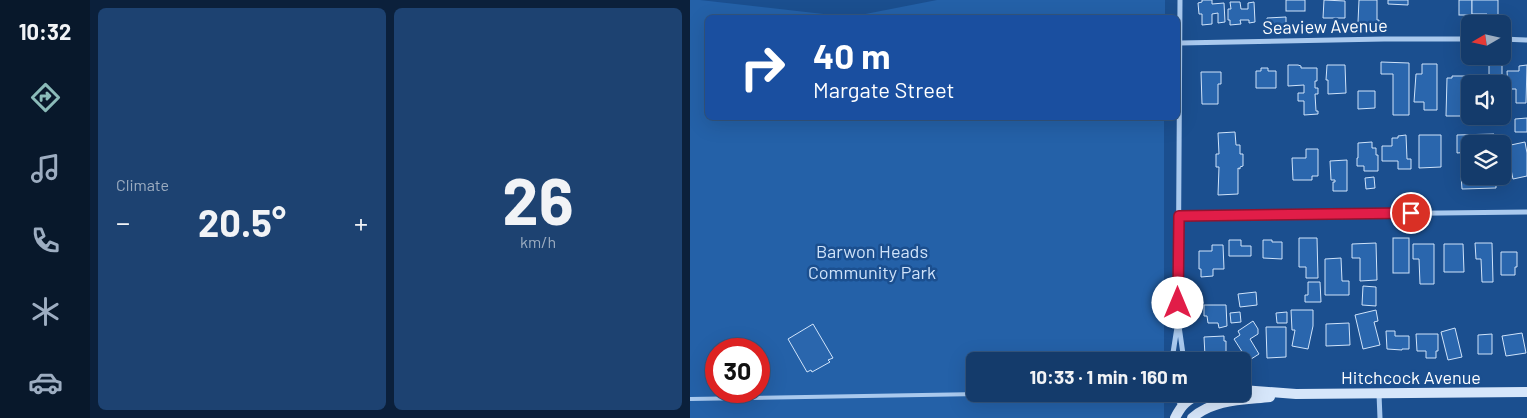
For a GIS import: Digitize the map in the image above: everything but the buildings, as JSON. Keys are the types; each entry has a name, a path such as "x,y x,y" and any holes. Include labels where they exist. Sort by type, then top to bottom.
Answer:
{"street":[{"path":"1180,0 1180,15"},
{"name":"Seaview Avenue","path":"1180,43 1461,39"},
{"path":"1511,39 1527,40"},
{"path":"1173,352 1178,320 1179,120"},
{"path":"1179,216 1527,212"},
{"path":"1178,320 1183,352"},
{"name":"Hitchcock Avenue","path":"1251,391 1296,394 1527,392"},
{"name":"Hitchcock Avenue","path":"1193,418 1219,403 1296,394"},
{"path":"1379,394 1380,418"},
{"path":"1179,402 1193,418"},
{"path":"1175,418 1185,402"},
{"path":"1191,402 1193,418"}],"lane":[{"path":"690,399 966,394"}],"green space":[{"name":"Barwon Heads Community Park","path":"690,0 832,15 705,15 705,120 1164,120 1164,352 966,352 966,402 1164,402 1164,418 690,418"},
{"name":"Barwon Heads Community Park","path":"937,0 1165,0 1165,15 860,15"}],"route":[{"path":"1178,303 1179,216 1411,213"}]}
